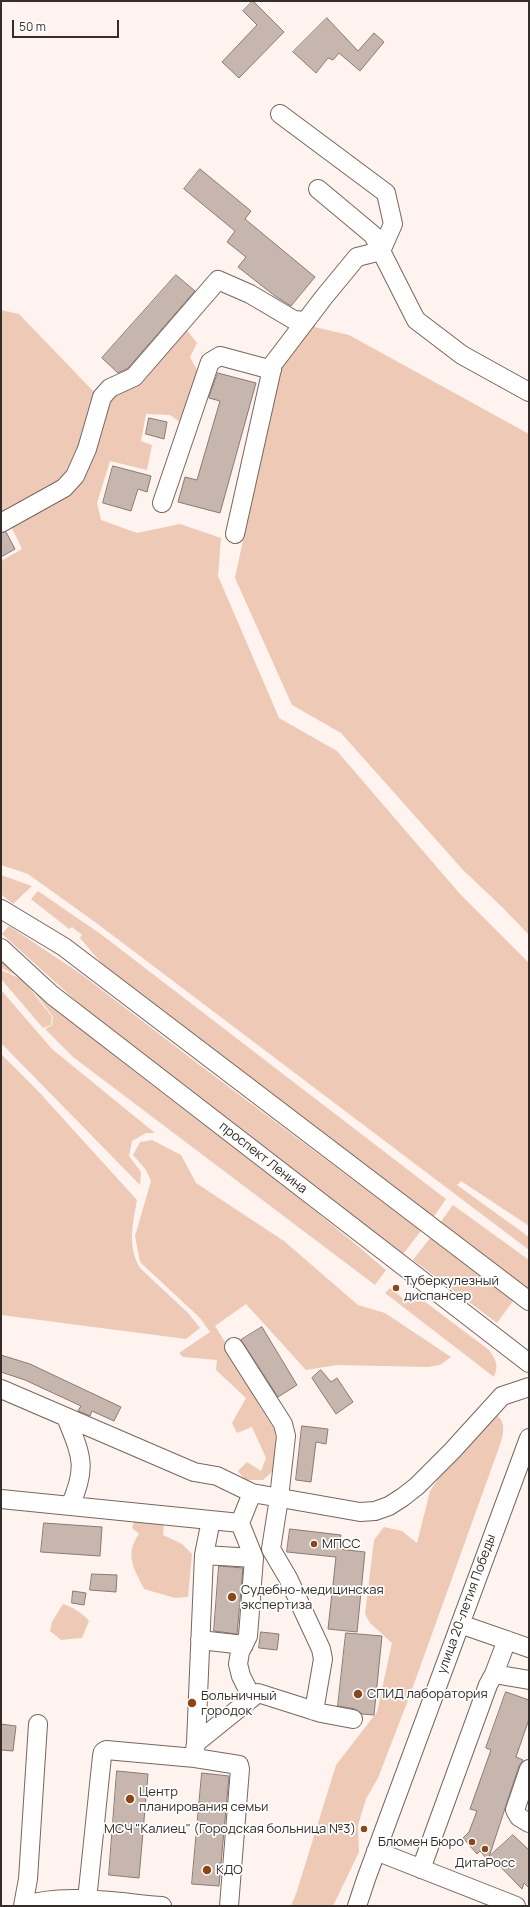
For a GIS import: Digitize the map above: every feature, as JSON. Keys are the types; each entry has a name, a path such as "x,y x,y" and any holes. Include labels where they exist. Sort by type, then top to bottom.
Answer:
{"street":[{"path":"280,114 386,193 393,224 381,251"},
{"path":"318,189 373,235 416,320 462,354 529,392"},
{"path":"234,534 273,364 357,257 381,251"},
{"path":"1,523 64,488 75,476 87,449 102,397 110,388 134,377 218,280 250,294 294,320 306,321"},
{"path":"162,503 210,362 220,356 272,370"},
{"path":"1,909 64,947 529,1301"},
{"name":"проспект Ленина","path":"1,948 52,995 529,1363"},
{"path":"234,1347 283,1424 286,1436 280,1498 271,1549 288,1578 321,1649 323,1659 314,1711"},
{"path":"1,1389 194,1472 217,1476 252,1492 360,1512 375,1511 389,1506 417,1486 502,1396 529,1387"},
{"path":"66,1416 79,1450 81,1465 79,1485 70,1506"},
{"name":"улица 20-летия Победы","path":"358,1906 376,1851 529,1438"},
{"path":"252,1492 240,1523 251,1552 248,1636 240,1652 238,1664 241,1676 252,1698"},
{"path":"1,1499 240,1523"},
{"path":"195,1751 204,1555 211,1520"},
{"path":"204,1555 251,1552 271,1549"},
{"path":"460,1624 529,1648"},
{"path":"200,1640 244,1645"},
{"path":"421,1869 488,1685 494,1674 507,1640"},
{"path":"494,1674 529,1680"},
{"path":"195,1751 258,1694 314,1711 353,1719"},
{"path":"38,1724 28,1880 23,1906 35,1902 87,1900 162,1906"},
{"path":"87,1900 103,1752 106,1750 195,1751 236,1764 240,1769 229,1906"},
{"path":"529,1769 515,1810 519,1817 529,1823"},
{"path":"376,1851 516,1906"}],"shaded area":[{"path":"1,310 19,314 95,393 82,448 60,484 1,515"},
{"path":"310,326 349,335 529,434 529,935 463,870 341,733 292,705 235,578 279,370"},
{"path":"186,329 197,343 190,357 198,372 180,422 170,415 146,414 141,441 152,445 147,470 110,461 97,503 101,520 137,533 180,524 221,538 218,576 279,718 337,751 460,894 529,963 529,1226 461,1181 457,1185 529,1237 529,1250 95,922 28,874 1,865 1,561 22,549 11,526 67,495 109,399 117,392 142,383"},
{"path":"1,875 32,886 13,904 1,894"},
{"path":"38,891 102,935 446,1199 433,1218 108,971 80,938 82,935 72,927 69,929 31,899"},
{"path":"9,926 81,974 421,1231 403,1254 95,1018 2,934"},
{"path":"1,955 101,1045 287,1188 386,1270 375,1285 73,1057 45,1029 52,1025 53,1017 29,985 22,978 1,968"},
{"path":"1,970 21,979 28,986 52,1017 51,1025 43,1028 1,979"},
{"path":"1,990 52,1049 155,1133 146,1133 132,1141 129,1156 141,1172 140,1185 1,1043"},
{"path":"1,1054 38,1091 137,1200 132,1234 133,1251 136,1260 140,1268 188,1313 200,1328 186,1339 1,1315"},
{"path":"152,1140 181,1155 196,1183 284,1241 358,1305 385,1313 451,1357 440,1365 428,1367 337,1365 306,1370 246,1304 215,1326 252,1385 257,1402 274,1429 278,1450 274,1470 263,1480 245,1480 238,1471 247,1462 261,1471 266,1458 252,1427 237,1433 232,1423 246,1398 216,1370 217,1360 183,1357 179,1353 210,1332 200,1318 140,1262 135,1236 151,1181 146,1170 133,1155 140,1142"},
{"path":"453,1205 529,1260 529,1292 439,1224"},
{"path":"430,1238 513,1301 497,1323 413,1260"},
{"path":"390,1288 405,1300 412,1292 489,1350 496,1363 494,1377 385,1293"},
{"path":"494,1414 501,1419 503,1426 501,1442 410,1695 378,1778 366,1799 358,1825 359,1852 333,1906 291,1906 336,1765 377,1712 392,1643 370,1623 365,1614 374,1540 384,1527 402,1531 417,1543 430,1491 449,1463"},
{"path":"134,1522 164,1522 163,1535 182,1544 192,1554 188,1597 175,1598 144,1589 132,1562 132,1548 139,1534 132,1528"},
{"path":"63,1604 84,1615 89,1621 82,1638 61,1640 50,1631 52,1622"}],"building":[{"path":"253,1 284,32 239,78 222,62 257,25 243,11"},
{"path":"327,18 358,51 374,33 384,42 360,71 339,53 333,60 328,58 316,73 293,52"},
{"path":"200,169 251,211 245,219 315,277 291,306 275,296 238,267 246,257 227,242 235,231 184,189"},
{"path":"176,275 195,291 128,368 118,373 102,358"},
{"path":"218,373 256,383 220,513 178,502 185,477 197,480 220,401 209,398"},
{"path":"149,418 167,422 164,439 146,434"},
{"path":"113,466 151,476 147,492 138,489 131,511 103,503"},
{"path":"6,532 15,549 1,557 1,533"},
{"path":"262,1327 297,1385 278,1397 241,1340"},
{"path":"1,1355 30,1364 121,1407 114,1421 92,1411 90,1416 78,1411 81,1406 25,1380 1,1372"},
{"path":"321,1370 331,1382 337,1378 353,1402 336,1414 312,1378"},
{"path":"302,1426 328,1429 326,1444 316,1442 311,1482 296,1480"},
{"path":"44,1523 102,1527 100,1556 41,1552"},
{"path":"290,1529 341,1535 339,1549 365,1552 357,1632 328,1629 336,1557 287,1552"},
{"path":"219,1566 243,1568 237,1634 214,1631"},
{"path":"92,1574 117,1575 116,1592 90,1590"},
{"path":"73,1591 86,1593 84,1605 72,1603"},
{"path":"261,1632 279,1634 277,1650 259,1648"},
{"path":"346,1633 382,1636 374,1715 362,1714 355,1709 338,1706"},
{"path":"506,1692 529,1700 529,1719 516,1757 523,1760 519,1766 488,1860 480,1851 477,1854 463,1838 469,1832 477,1811 470,1809 491,1750 486,1748"},
{"path":"1,1724 16,1726 13,1751 1,1750"},
{"path":"117,1771 148,1774 139,1878 109,1875"},
{"path":"202,1773 229,1776 219,1886 192,1884"},
{"path":"513,1835 529,1850 529,1888 524,1883 522,1889 490,1856"}],"place":[{"name":"Туберкулезный диспансер","path":"396,1288"},
{"name":"МПСС","path":"314,1544"},
{"name":"Судебно-медицинская экспертиза","path":"232,1597"},
{"name":"СПИД лаборатория","path":"358,1694"},
{"name":"Больничный городок","path":"192,1703"},
{"name":"Центр планирования семьи","path":"130,1799"},
{"name":"МСЧ \"Калиец\" (Городская больница №3)","path":"364,1829"},
{"name":"Блюмен Бюро","path":"472,1842"},
{"name":"ДитаРосс","path":"485,1849"},
{"name":"КДО","path":"207,1870"}]}
